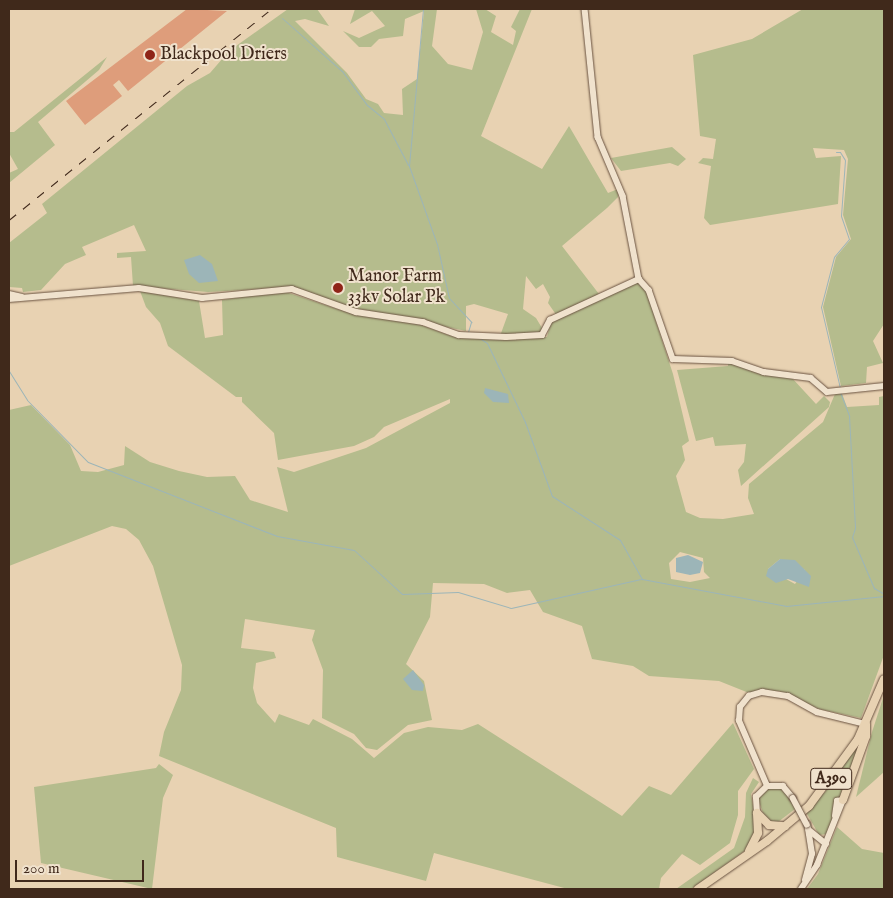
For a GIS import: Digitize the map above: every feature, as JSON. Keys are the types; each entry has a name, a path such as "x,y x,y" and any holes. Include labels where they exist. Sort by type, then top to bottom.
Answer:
{"highway":[{"name":"A390","path":"698,889 786,826 820,792 866,724 884,679"},
{"path":"844,800 866,736 866,724"},
{"path":"757,813 769,825 786,826"},
{"path":"746,855 758,837 757,813"}],"street":[{"path":"585,9 598,137 624,196 639,279 649,290 673,359 732,361 764,372 811,378 824,390 884,386"},
{"path":"9,299 139,288 202,298 292,289 356,312 423,322 469,334 542,335 550,320 639,279"},
{"path":"9,294 22,297"},
{"path":"767,786 739,720 740,707 750,696 762,692 788,696 818,712 866,724"},
{"path":"757,813 756,797 767,786 783,786 793,798 813,840 805,882"},
{"path":"801,889 826,844 835,818 837,801 844,800"},
{"path":"813,840 826,844"}],"green space":[{"path":"288,9 317,9 329,26 305,19 295,21 347,73 366,99 378,104 384,113 403,115 402,89 417,79 424,11 405,19 403,36 379,39 371,47 359,47 343,31 359,38 385,26 372,11 350,24 355,9 437,9 432,46 448,64 472,70 483,32 476,9 485,9 496,16 491,32 513,45 516,31 511,27 520,9 532,9 481,136 542,169 569,126 608,193 618,189 618,197 562,246 599,294 557,316 548,303 550,297 543,284 536,289 526,276 523,309 536,318 542,328 540,332 500,336 508,314 474,304 466,306 466,331 346,306 294,287 208,292 133,286 131,257 117,258 117,253 146,251 134,225 82,247 86,255 65,264 41,290 23,292 22,288 9,287 9,243 47,213 42,204 187,86 210,73 229,51"},
{"path":"803,9 884,9 884,324 873,341 883,363 867,367 866,383 841,386 823,307 836,257 851,239 843,215 848,159 844,150 813,148 816,158 841,156 838,204 710,225 704,218 711,166 698,163 703,158 713,159 716,139 700,136 693,55 752,39"},
{"path":"107,57 99,70 38,122 55,145 9,183 9,173 18,169 9,153 9,132 14,132"},
{"path":"672,147 686,159 678,166 670,163 621,171 611,158"},
{"path":"637,282 645,288 673,374 689,441 682,446 685,460 676,476 686,512 700,518 723,519 754,514 748,498 749,484 823,422 835,394 841,391 847,407 879,405 879,397 884,396 884,655 861,718 819,709 779,691 749,693 719,681 649,676 633,666 592,659 582,626 543,612 530,590 507,593 484,584 433,583 430,617 406,664 424,681 432,720 408,725 377,750 366,748 354,734 322,718 323,670 312,640 315,630 245,619 241,648 274,652 276,658 256,663 253,688 257,703 275,723 279,714 309,725 313,719 352,739 374,758 404,733 428,727 462,730 478,724 622,816 649,786 671,795 733,723 754,769 738,791 738,815 730,843 700,865 682,854 661,878 659,889 568,889 434,853 426,881 337,857 336,828 159,756 164,732 181,690 182,665 153,566 139,540 126,529 112,526 9,566 9,410 31,405 70,445 81,471 98,472 124,465 125,446 150,462 179,471 207,477 235,476 250,500 288,512 277,467 294,472 366,448 450,403 450,399 384,427 374,437 354,446 278,460 274,433 242,402 242,397 236,397 168,346 160,323 146,307 140,291 199,301 205,338 223,335 222,300 283,291 337,309 421,325 454,337 547,337 551,322","holes":["680,552 703,558 704,572 710,578 690,582 671,579 669,563","780,559 805,570 795,584 768,569"]},
{"path":"728,363 792,378 816,404 824,396 830,402 829,407 741,486 738,470 744,462 746,444 715,446 713,437 696,441 677,370 728,366"},
{"path":"884,695 884,772 856,797 872,732"},
{"path":"864,734 827,834 819,835 806,812 825,792"},
{"path":"159,764 173,775 163,798 152,889 41,863 34,787 156,768"},
{"path":"753,778 759,782 751,794 757,829 750,847 691,889 676,889 734,848 745,817 746,793"},
{"path":"777,786 785,789 795,809 778,822 771,821 763,813 758,799 769,787"},
{"path":"837,827 862,849 884,853 884,889 807,889 818,874"}],"water":[{"path":"200,255 212,264 218,281 199,283 189,274 184,260"},
{"path":"485,388 508,394 509,403 493,402 484,393"},
{"path":"688,555 703,562 700,573 690,575 676,572 676,558"},
{"path":"780,559 795,560 811,576 809,587 788,579 776,583 766,576 768,569"},
{"path":"413,670 424,685 423,691 412,690 403,679"}],"building":[{"name":"Blackpool Driers","path":"187,9 227,11 128,91 119,80 113,85 122,96 85,125 66,101"}],"waterway":[{"path":"423,9 409,166 437,244 449,298 471,322 468,332"},
{"path":"282,18 342,71 367,105 384,119 408,165"},
{"path":"836,152 840,152 845,160 841,216 849,239 834,257 821,307 840,388"},
{"path":"481,339 487,343 525,422 552,496 620,540 642,579 786,606 884,596"},
{"path":"9,371 27,400 88,462 277,536 354,550 402,594 458,592 511,608 641,579"},
{"path":"840,392 849,416 855,528 852,537 874,588 884,594"}],"railway":[{"path":"9,220 271,9"}],"place":[{"name":"Blackpool Driers","path":"150,55"},
{"name":"Manor Farm 33kv Solar Pk","path":"338,288"}]}
